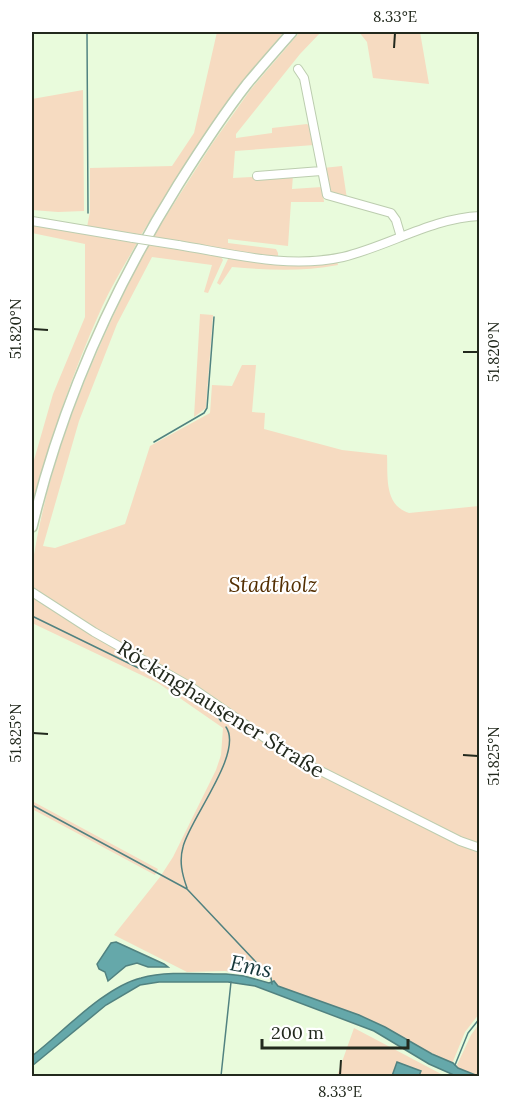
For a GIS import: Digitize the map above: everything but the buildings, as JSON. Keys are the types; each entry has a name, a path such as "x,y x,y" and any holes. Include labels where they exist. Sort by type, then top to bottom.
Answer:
{"main road":[{"path":"32,527 47,471 72,398 108,309 141,246 205,141 247,84 292,32"}],"street":[{"path":"298,69 304,78 327,195 391,213 396,220 401,237"},
{"path":"257,176 321,171"},
{"path":"32,221 268,261 310,262 346,256 454,219 480,216"},
{"name":"Röckinghausener Straße","path":"32,592 94,632 191,687 291,756 450,836 480,848"}],"green space":[{"path":"217,32 284,32 226,105 141,235 87,227 90,212 90,168 172,166 194,133"},
{"path":"300,32 321,32 300,54 236,134 236,138 272,133 272,128 307,124 311,127 314,145 235,151 233,178 293,175 292,189 322,187 324,202 291,202 288,246 228,239 228,243 276,249 278,258 152,238 212,144 251,89"},
{"path":"359,32 420,32 429,84 373,78 367,42"},
{"path":"83,90 84,211 32,210 32,99"},
{"path":"342,166 347,199 328,193 323,168"},
{"path":"32,225 137,243 106,299 81,356 54,431 32,507 32,467 53,394 85,317 85,244 32,233"},
{"name":"Stadtholz","path":"149,243 220,255 223,260 208,293 204,292 212,265 152,257 117,324 79,421 43,546 55,548 125,524 150,446 210,413 212,385 232,386 242,365 256,365 252,412 265,413 264,429 342,450 387,455 391,497 395,504 409,513 479,506 479,1014 465,1032 452,1064 359,1015 278,986 263,974 259,977 225,971 187,972 114,935 173,857 216,770 221,755 223,728 158,683 32,623 31,582 39,525 62,442 93,361"},
{"path":"232,257 284,263 337,261 338,265 285,270 232,267 220,285 217,283 228,259"},
{"path":"200,314 213,315 206,408 194,417"},
{"path":"32,801 158,869 155,875 32,809"},
{"path":"479,1024 478,1076 458,1068 457,1065 471,1035"},
{"path":"354,1028 445,1076 337,1076"}],"water":[{"path":"116,942 168,967 148,967 137,963 126,966 108,981 105,972 99,969 97,964 111,943"},
{"path":"161,974 226,974 269,983 274,981 278,986 359,1015 453,1063 458,1068 478,1076 456,1076 429,1064 374,1031 255,986 228,982 159,982 140,985 106,1005 32,1066 32,1056 98,1001 127,983"},
{"path":"397,1062 421,1071 419,1076 392,1076"}],"waterway":[{"path":"87,32 88,213"},
{"path":"154,442 204,413 207,408 214,317"},
{"path":"32,616 157,677 221,721"},
{"path":"187,888 182,868 183,847 187,835 214,787 228,753 230,739 226,727"},
{"name":"Ems","path":"32,805 187,889 271,978 272,984"},
{"name":"Ems","path":"221,1076 231,982"},
{"path":"455,1065 468,1033 480,1018"}]}
